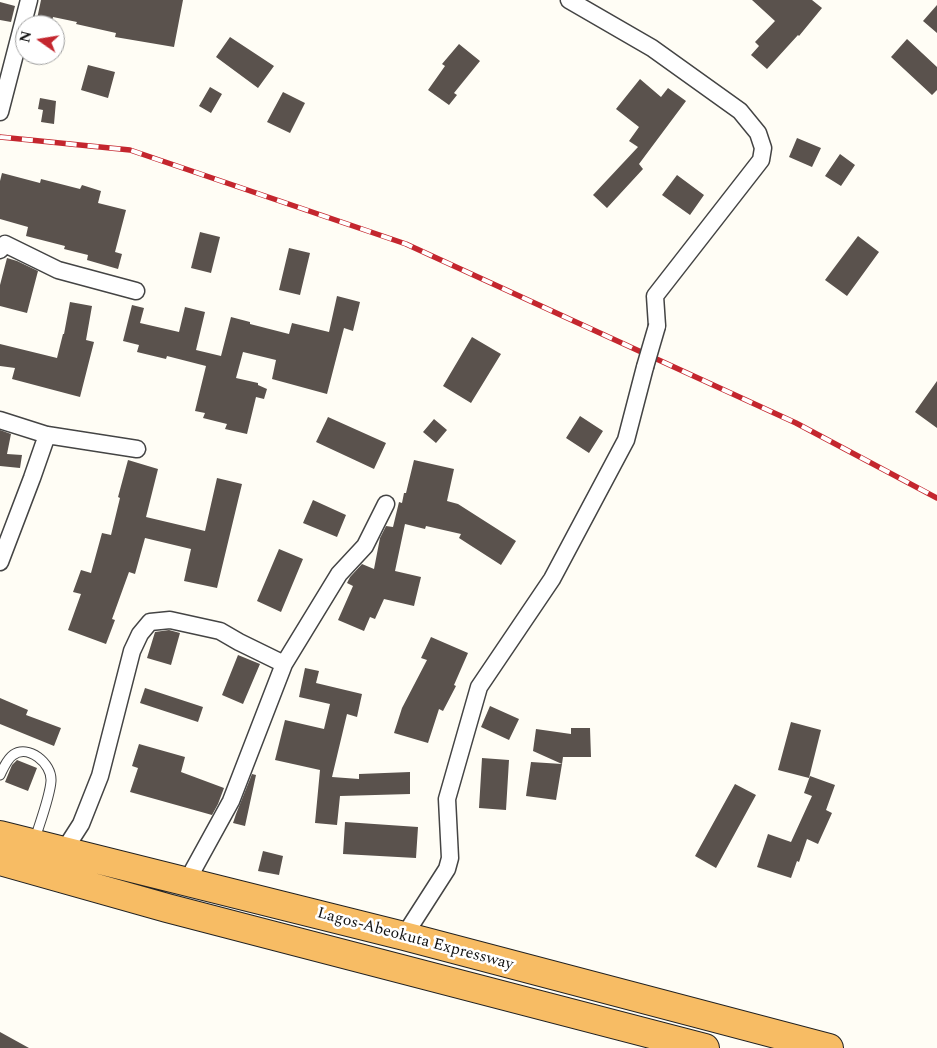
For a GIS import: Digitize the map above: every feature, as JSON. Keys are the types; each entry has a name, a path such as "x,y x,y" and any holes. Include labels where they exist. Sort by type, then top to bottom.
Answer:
{"highway":[{"name":"Lagos-Abeokuta Expressway","path":"0,835 404,936 829,1048"},
{"name":"Lagos-Abeokuta Expressway","path":"0,861 168,908 705,1048"}],"street":[{"path":"0,112 29,0"},
{"path":"404,936 447,869 450,858 447,799 480,687 552,579 626,440 657,326 655,296 761,160 763,148 758,133 740,111 652,48 569,0"},
{"path":"0,250 5,244 58,270 136,292"},
{"path":"0,420 46,435 137,449"},
{"path":"0,562 46,435"},
{"path":"187,881 231,801 284,664 339,574 365,546 386,504"},
{"path":"62,852 81,824 100,776 132,651 140,634 150,622 170,620 220,631 284,664"}],"lane":[{"path":"0,775 12,756 20,752 34,754 49,768 51,780 34,844"}],"building":[{"path":"41,0 183,0 174,47 115,37 116,33 76,24 77,22 65,20 65,15 38,15"},
{"path":"752,0 812,0 822,8 799,36 767,69 751,55 759,46 755,42 775,21"},
{"path":"0,2 15,6 11,22 0,20"},
{"path":"937,5 937,33 923,21"},
{"path":"230,37 274,66 258,88 216,57"},
{"path":"907,39 937,67 937,90 932,95 891,57"},
{"path":"459,44 480,61 454,93 457,95 449,105 428,90 445,66 442,64"},
{"path":"88,65 115,72 108,98 81,90"},
{"path":"640,79 661,97 668,88 686,101 639,164 643,169 607,208 593,195 638,147 629,141 639,127 616,109"},
{"path":"210,87 222,94 211,113 199,106"},
{"path":"283,92 305,103 290,133 267,122"},
{"path":"40,98 56,101 54,124 41,122 43,110 38,109"},
{"path":"797,138 821,148 812,167 789,157"},
{"path":"840,154 855,165 841,186 825,176"},
{"path":"2,173 40,183 41,179 80,189 82,185 101,191 98,203 126,210 115,252 122,254 118,269 87,260 88,255 64,249 65,246 26,236 28,227 0,219 0,181"},
{"path":"677,175 704,195 690,215 662,195"},
{"path":"200,232 220,237 211,273 191,268"},
{"path":"858,236 879,252 847,296 825,280"},
{"path":"289,248 310,253 300,295 279,290"},
{"path":"7,258 38,271 27,313 0,306 0,285"},
{"path":"337,296 360,302 353,331 344,328 327,394 272,379 276,360 243,352 236,378 258,383 258,385 267,389 264,399 256,397 247,434 225,429 227,424 203,418 205,413 195,411 206,366 167,356 166,359 137,352 139,345 123,341 132,305 144,308 140,323 179,332 185,307 205,312 196,350 221,356 231,317 289,334 292,323 329,332"},
{"path":"70,302 92,306 86,340 94,342 80,397 12,379 15,368 0,366 0,344 57,358"},
{"path":"472,337 501,354 471,403 443,386"},
{"path":"937,381 937,428 915,412"},
{"path":"580,416 603,431 589,453 566,438"},
{"path":"328,417 386,443 374,469 316,442"},
{"path":"434,419 447,430 436,443 423,432"},
{"path":"0,430 11,434 7,454 22,455 20,468 0,466"},
{"path":"128,460 158,469 146,517 205,531 217,478 242,484 217,588 184,581 191,549 145,538 135,574 129,572 112,619 115,620 106,644 68,630 81,594 73,592 81,570 91,573 102,533 111,535 120,498 118,497"},
{"path":"414,460 454,469 447,501 458,504 516,541 501,565 459,538 461,534 426,526 425,529 405,524 395,571 421,577 414,606 384,599 375,619 370,617 364,631 338,620 353,586 347,583 362,564 374,569 380,538 386,526 393,527 399,502 402,503 404,493 406,493"},
{"path":"313,500 346,515 337,537 303,523"},
{"path":"279,549 303,559 281,612 257,601"},
{"path":"169,630 180,633 171,665 147,658 155,632"},
{"path":"431,637 468,653 454,685 456,686 443,711 439,709 428,743 394,733 402,708 427,660 421,658"},
{"path":"238,655 260,664 243,704 222,695"},
{"path":"305,668 319,671 316,683 362,694 357,717 347,714 332,777 359,779 359,774 410,772 410,794 340,796 337,825 315,823 320,770 275,760 285,720 324,729 330,704 299,697"},
{"path":"145,688 203,707 198,722 140,703"},
{"path":"0,698 28,710 26,715 61,728 54,746 0,724"},
{"path":"490,706 519,719 509,740 481,727"},
{"path":"791,722 821,730 809,778 778,770"},
{"path":"571,728 590,728 591,757 563,757 562,764 533,751 536,729 571,734"},
{"path":"139,744 185,757 181,772 224,788 212,815 130,792 138,768 132,766"},
{"path":"482,758 509,760 506,810 479,808"},
{"path":"17,760 37,768 28,791 5,782 12,765"},
{"path":"531,762 562,764 556,800 526,796"},
{"path":"252,774 256,775 245,826 233,823 236,814"},
{"path":"810,776 835,785 826,810 832,813 818,844 807,839 791,878 757,867 768,834 791,842 812,796 804,793"},
{"path":"735,784 756,795 716,868 695,856"},
{"path":"345,822 418,827 416,858 343,854"},
{"path":"263,851 283,856 279,875 258,871"},
{"path":"0,1032 29,1048 0,1048"}],"railway":[{"path":"0,137 130,150 406,244 796,423 937,498"}]}
